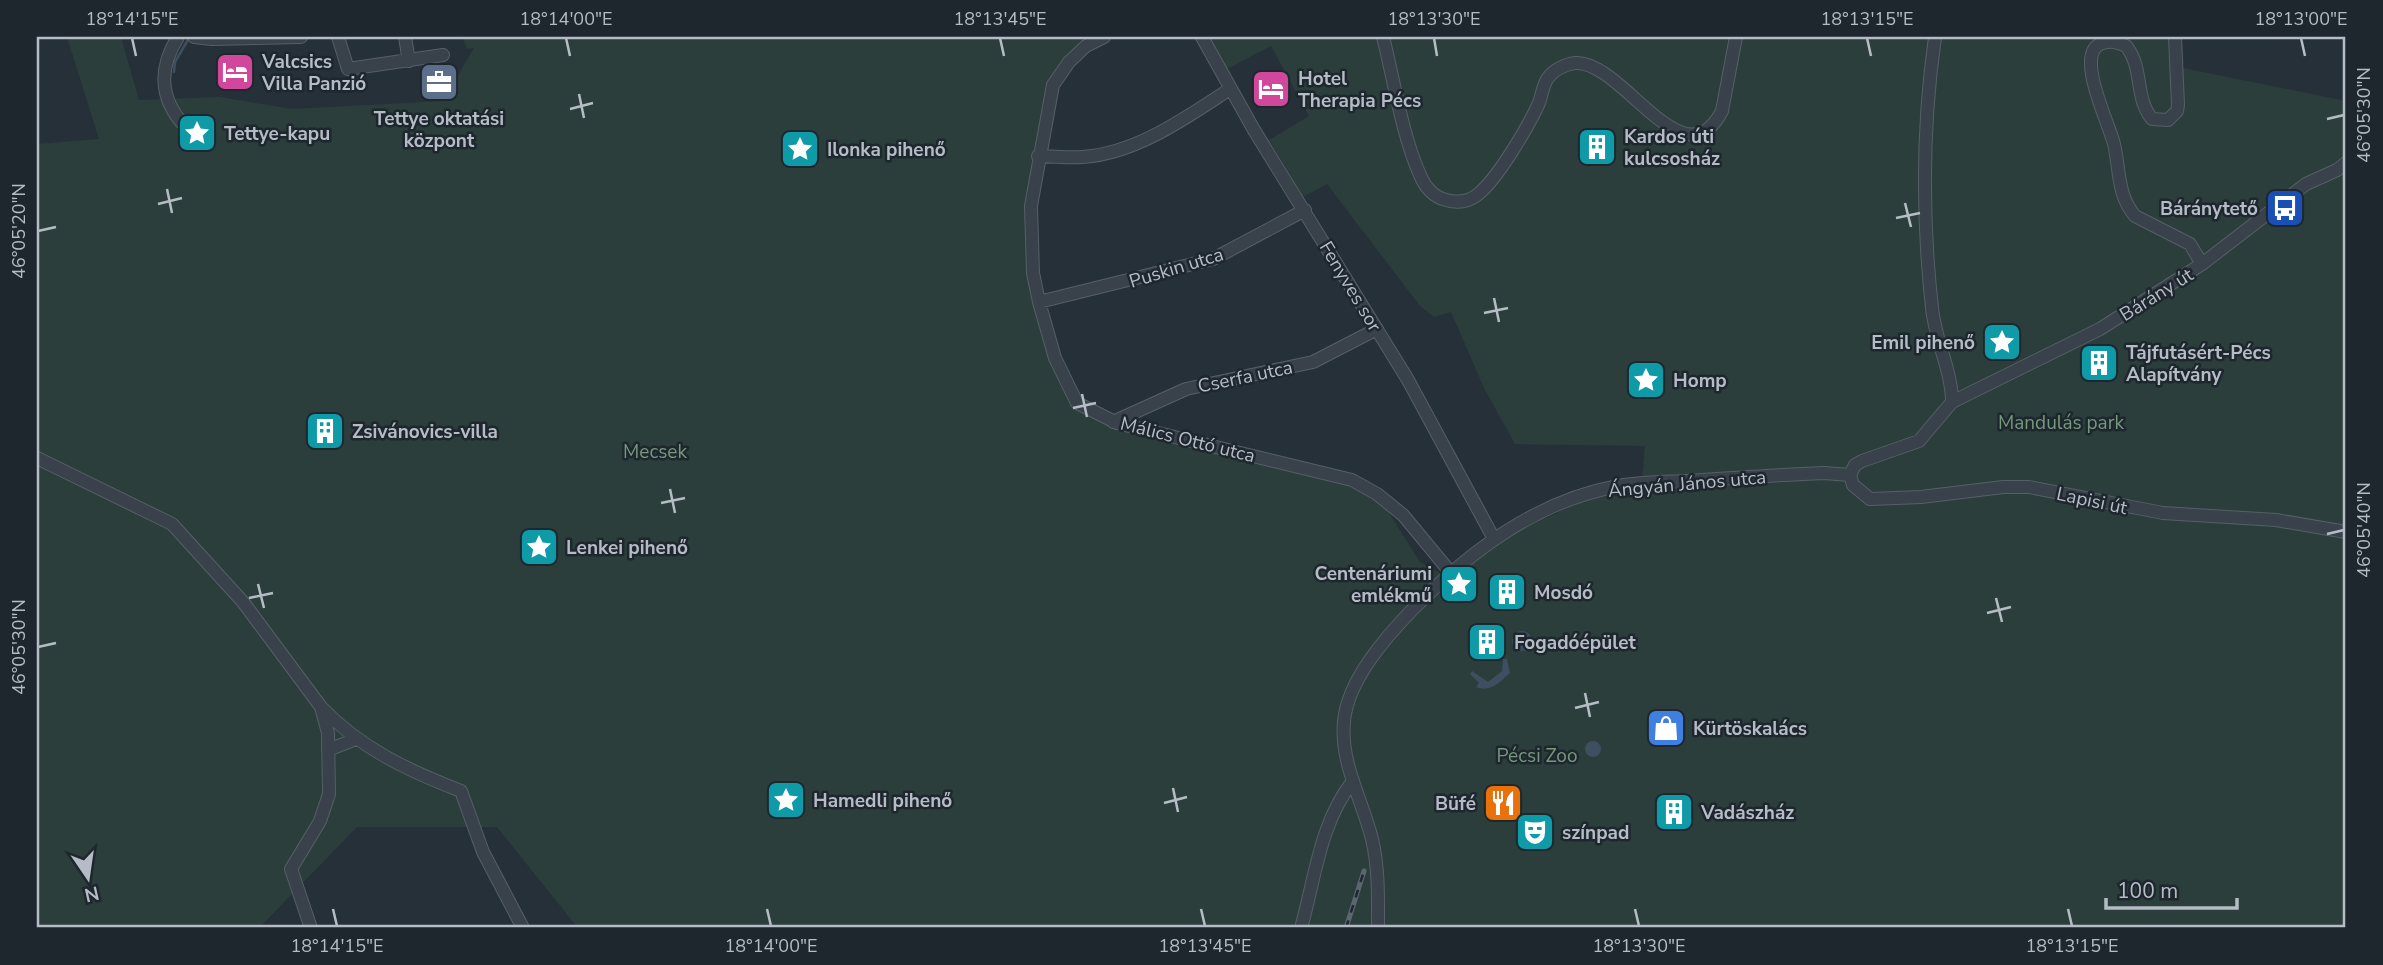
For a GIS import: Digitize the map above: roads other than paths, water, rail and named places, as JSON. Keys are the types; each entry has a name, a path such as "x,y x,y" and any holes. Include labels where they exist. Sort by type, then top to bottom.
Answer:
{"street":[{"path":"178,37 168,57 166,102 175,118 191,132"},
{"path":"194,37 301,37"},
{"path":"338,37 348,69 443,55"},
{"path":"405,37 409,61"},
{"name":"Málics Ottó utca","path":"1104,37 1086,46 1069,62 1053,85 1031,206 1033,272 1039,302 1055,358 1077,402 1113,422 1352,480 1377,494 1403,515 1451,573"},
{"name":"Fenyves sor","path":"1202,37 1230,89 1408,380 1494,539"},
{"path":"1383,37 1420,176 1436,195 1458,202 1471,199 1488,185 1538,104 1548,78 1569,64 1591,65 1610,77 1671,130 1689,134 1703,130 1718,120 1722,111 1736,37"},
{"path":"1850,475 1855,465 1862,461 1919,441 1952,402 1932,312 1923,203 1924,139 1935,37"},
{"path":"2175,37 2178,105 2177,111 2168,120 2151,119 2145,111 2135,61 2126,46 2108,42 2098,45 2090,55 2090,71 2114,144 2120,188 2128,208 2135,216 2190,244 2203,264"},
{"path":"1038,156 1084,158 1148,138 1230,89"},
{"name":"Bárány út","path":"1952,402 2101,329 2203,264 2306,184 2346,163"},
{"name":"Puskin utca","path":"1039,302 1213,259 1306,210"},
{"name":"Cserfa utca","path":"1113,422 1186,389 1313,362 1377,329"},
{"path":"37,458 172,524 243,602 321,707 356,739 422,776 461,791 483,852 523,928"},
{"name":"Ángyán János utca","path":"1378,928 1377,867 1366,818 1345,755 1344,719 1356,687 1392,632 1451,573 1494,539 1536,514 1617,486 1811,473 1850,475"},
{"name":"Lapisi út","path":"1850,475 1853,485 1870,499 1921,497 2003,486 2029,487 2173,515 2276,520 2346,531"},
{"path":"311,928 291,869 320,821 329,794 328,733 321,707"},
{"path":"328,750 356,739"},
{"path":"1301,928 1322,842 1341,795 1353,781"}],"water":[{"path":"1518,631 1526,631 1532,641 1526,651 1518,651 1512,645 1512,637"},
{"path":"1503,659 1507,659 1510,673 1490,688 1476,687 1479,683 1470,674 1472,671 1488,682 1502,671"},
{"path":"1593,741 1599,743 1599,755 1593,757 1587,755 1585,749 1587,743"}],"waterway":[{"path":"174,72 175,62 189,38"}],"railway":[{"path":"1346,928 1364,871"}],"place":[{"name":"Valcsics Villa Panzió","path":"235,72"},
{"name":"Tettye oktatási központ","path":"439,82"},
{"name":"Hotel Therapia Pécs","path":"1271,89"},
{"name":"Tettye-kapu","path":"197,133"},
{"name":"Kardos úti kulcsosház","path":"1597,147"},
{"name":"Ilonka pihenő","path":"800,149"},
{"name":"Báránytető","path":"2285,208"},
{"name":"Emil pihenő","path":"2002,342"},
{"name":"Tájfutásért-Pécs Alapítvány","path":"2099,363"},
{"name":"Homp","path":"1646,380"},
{"name":"Zsivánovics-villa","path":"325,431"},
{"name":"Lenkei pihenő","path":"539,547"},
{"name":"Centenáriumi emlékmű","path":"1459,584"},
{"name":"Mosdó","path":"1507,592"},
{"name":"Fogadóépület","path":"1487,642"},
{"name":"Kürtöskalács","path":"1666,728"},
{"name":"Hamedli pihenő","path":"786,800"},
{"name":"Büfé","path":"1503,803"},
{"name":"Vadászház","path":"1674,812"},
{"name":"színpad","path":"1535,832"}],"park label":[{"name":"Mandulás park","path":"2061,422"},
{"name":"Mecsek","path":"655,451"},
{"name":"Pécsi Zoo","path":"1537,755"}]}
